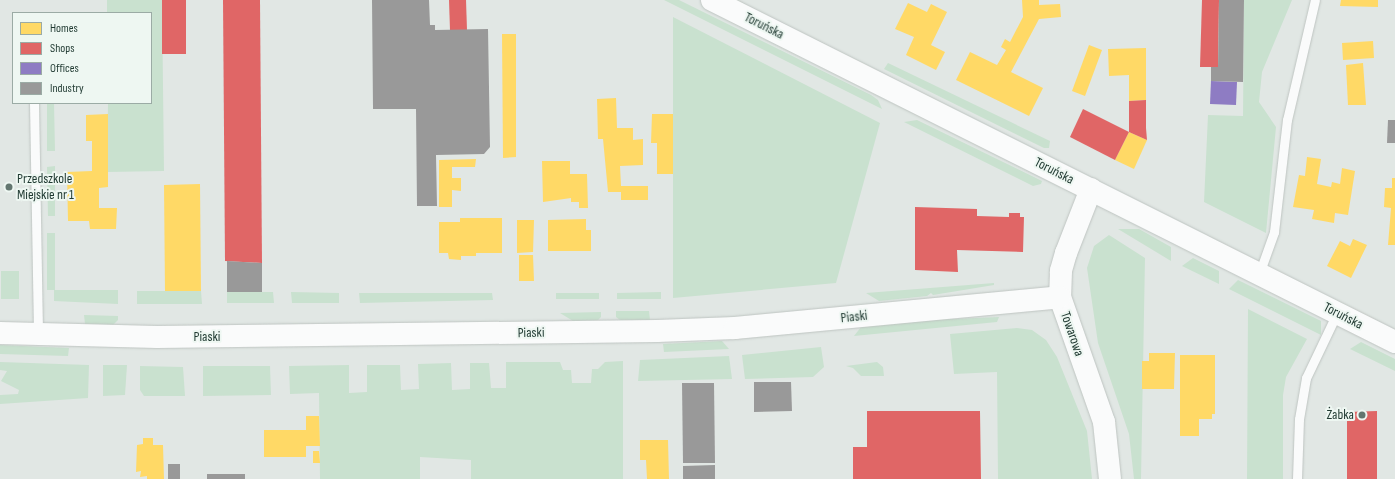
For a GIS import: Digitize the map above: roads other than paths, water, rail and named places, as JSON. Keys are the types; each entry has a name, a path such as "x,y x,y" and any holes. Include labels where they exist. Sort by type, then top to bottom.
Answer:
{"street":[{"name":"Toruńska","path":"712,0 1395,342"},
{"name":"Towarowa","path":"1091,189 1066,252 1061,271 1060,297 1104,422 1110,479"},
{"name":"Piaski","path":"0,333 157,337 657,331 735,328 1060,297"}],"lane":[{"path":"1259,274 1274,232 1287,120 1315,0"},
{"path":"34,104 38,334"},
{"path":"1297,479 1299,419 1306,378 1337,313"}],"place":[{"name":"Przedszkole Miejskie nr 1","path":"9,187"},
{"name":"Żabka","path":"1362,415"}]}
